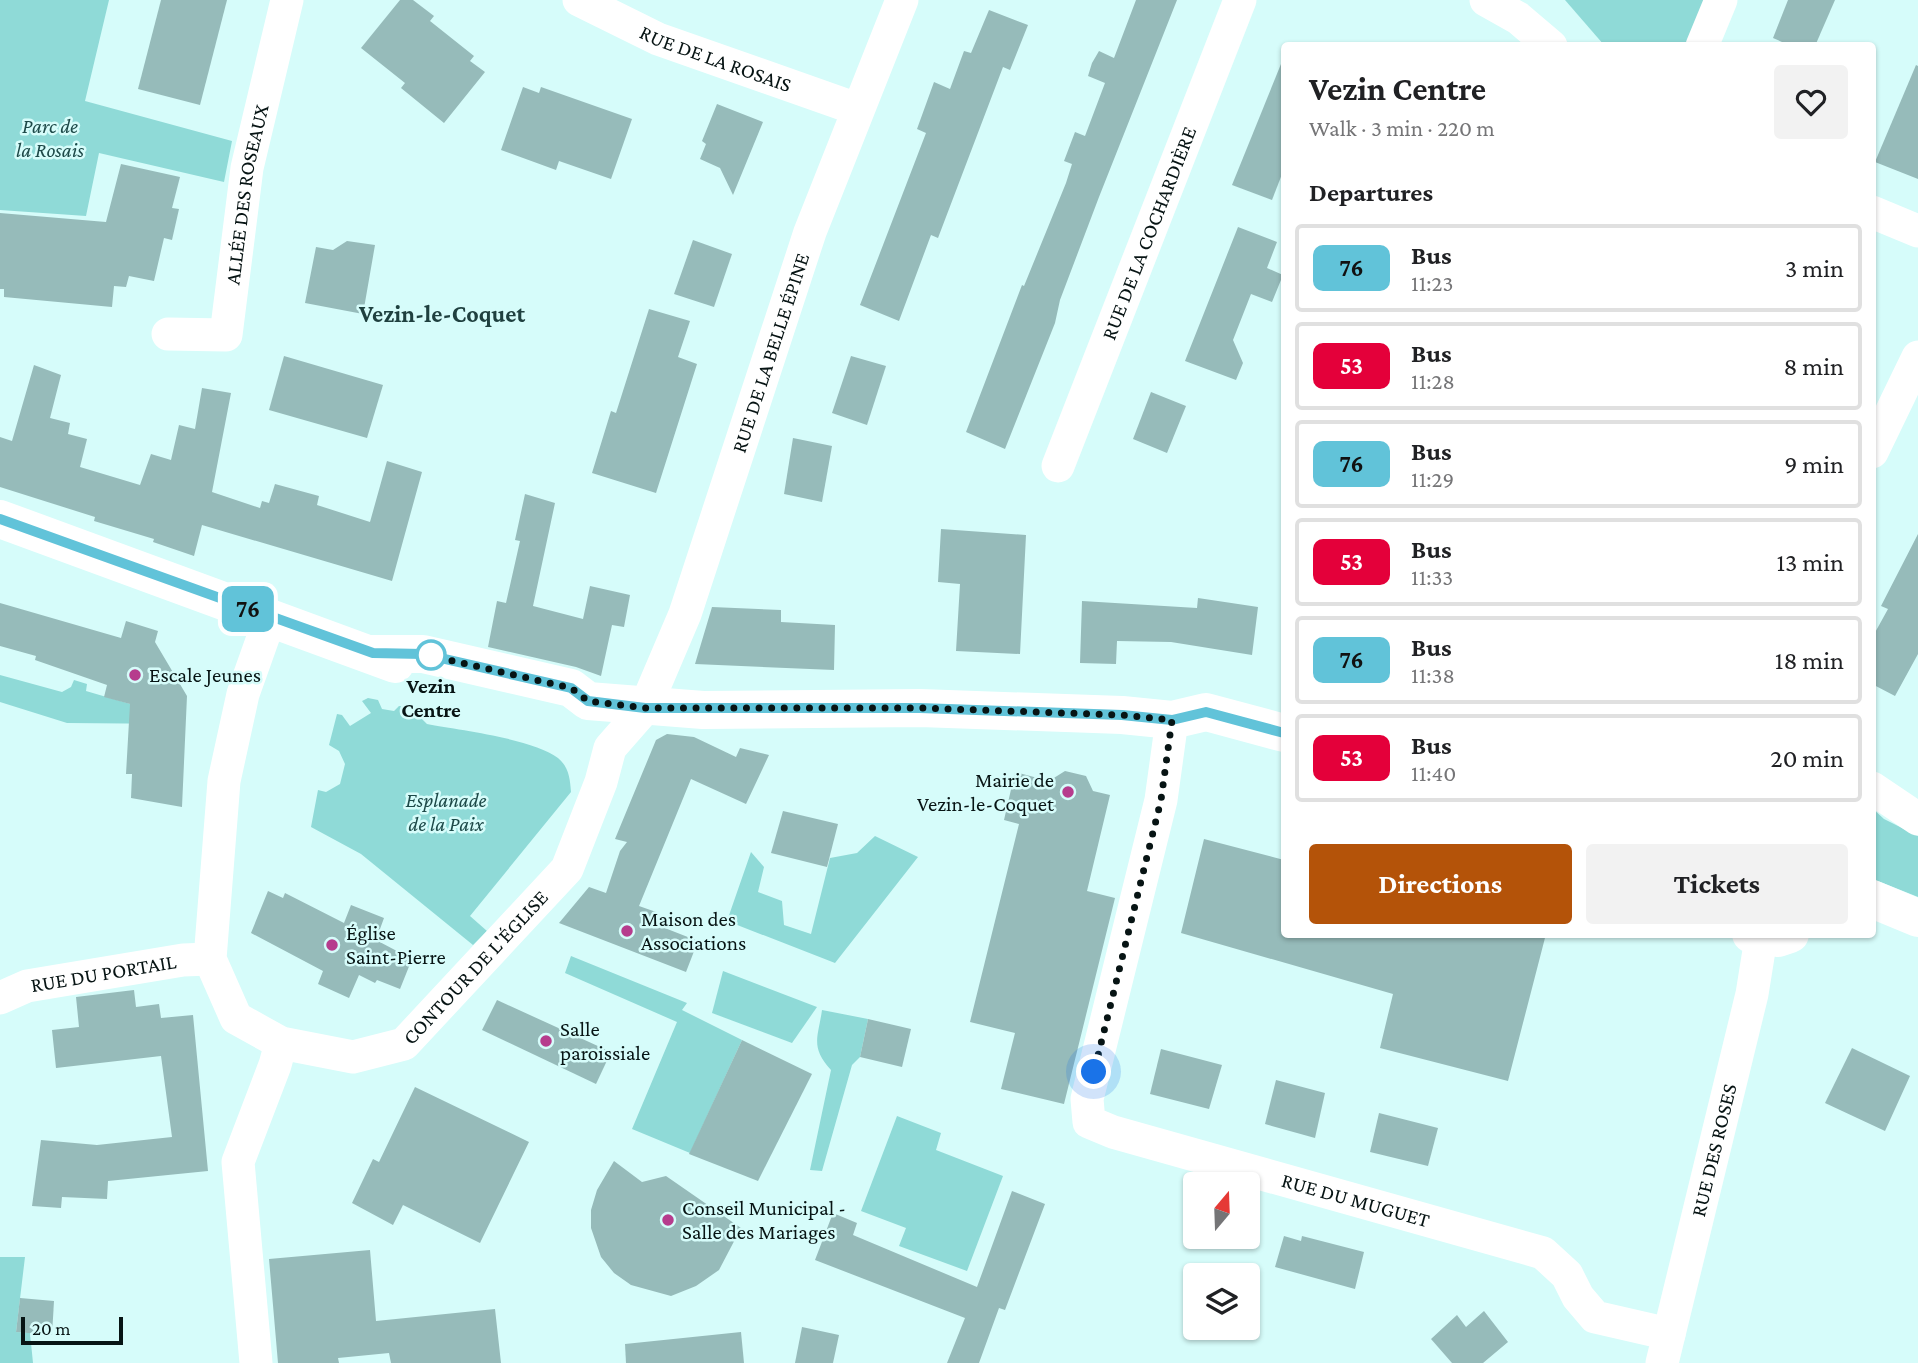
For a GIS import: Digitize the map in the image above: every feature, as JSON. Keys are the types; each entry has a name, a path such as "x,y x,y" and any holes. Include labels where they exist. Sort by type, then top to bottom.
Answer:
{"main road":[{"path":"0,519 373,653 417,675 486,694 570,712 588,701 645,708 920,708 1122,715 1172,720 1206,712 1281,732"},
{"path":"1172,720 1199,734 1281,755"},
{"path":"1876,901 1918,918"},
{"path":"1876,927 1918,943"}],"street":[{"name":"ALLÉE DES ROSEAUX","path":"168,334 226,335 247,168 287,0"},
{"name":"RUE DE LA ROSAIS","path":"579,0 658,39 857,109"},
{"name":"RUE DE LA BELLE ÉPINE","path":"645,708 685,614 810,232 901,0"},
{"name":"RUE DE LA COCHARDIÈRE","path":"1058,466 1240,0"},
{"path":"1486,0 1518,18 1545,42"},
{"path":"1704,42 1721,0"},
{"path":"1876,214 1918,231"},
{"path":"1876,444 1918,357"},
{"name":"CONTOUR DE L'ÉGLISE","path":"270,618 243,694 224,781 210,959 236,1018 281,1043 353,1057 404,1044 566,869 601,782 610,748 645,708"},
{"name":"RUE DU MUGUET","path":"1172,720 1161,800 1087,1099 1088,1122 1543,1253 1567,1275 1578,1297 1595,1317 1665,1348"},
{"path":"1876,791 1901,811 1918,819"},
{"name":"RUE DES ROSES","path":"1665,1348 1766,938"},
{"name":"RUE DU PORTAIL","path":"0,998 27,986 183,960 210,959"},
{"path":"256,1363 238,1162 281,1043"}],"green space":[{"name":"Parc de la Rosais","path":"0,0 109,0 85,101 232,141 224,182 99,153 86,216 0,210"},
{"path":"1565,0 1713,0 1690,42 1601,42"},
{"path":"0,675 62,692 71,687 74,680 87,684 86,691 185,720 184,724 67,723 0,702"},
{"name":"Esplanade de la Paix","path":"368,698 378,700 382,709 394,711 399,706 406,707 409,716 422,719 427,724 496,736 547,751 558,758 567,769 571,792 470,916 487,931 473,945 361,854 311,827 318,790 326,792 340,784 345,764 339,751 329,745 337,714 342,715 350,726 371,713 362,701"},
{"path":"1876,812 1884,819 1918,836 1918,897 1876,880"},
{"path":"875,836 918,857 835,963 727,921 751,852 764,867 758,892 782,901 784,925 811,934 830,858 857,853"},
{"path":"571,956 687,1003 682,1010 742,1040 690,1153 632,1129 677,1022 565,973"},
{"path":"723,971 817,1007 792,1043 712,1013"},
{"path":"822,1010 868,1019 860,1057 852,1065 822,1171 810,1170 831,1070 820,1055 817,1042"},
{"path":"897,1116 941,1133 936,1150 1003,1176 967,1271 899,1246 906,1228 861,1211"},
{"path":"0,1257 25,1257 16,1332 30,1333 33,1363 0,1363"}],"building":[{"path":"161,0 227,0 200,105 138,89"},
{"path":"400,0 413,0 434,16 430,21 474,56 470,61 485,72 444,123 401,88 405,83 361,48"},
{"path":"1136,0 1177,0 1099,197 1060,300 1055,323 1005,449 966,432 1022,285 1024,286 1066,183 1072,164 1064,161 1075,132 1085,136 1105,83 1088,76 1092,63 1099,51 1114,58"},
{"path":"1788,0 1835,0 1817,42 1782,42 1773,38"},
{"path":"989,10 1028,25 1010,70 1003,67 938,238 931,235 899,321 860,305 926,133 917,129 934,82 950,89 964,51 971,53"},
{"path":"1281,64 1281,177 1272,200 1232,185"},
{"path":"1916,65 1918,179 1876,162"},
{"path":"523,87 539,93 541,87 632,119 611,179 559,161 556,170 501,150"},
{"path":"717,104 763,122 733,195 720,168 700,159 706,144 702,141"},
{"path":"121,164 180,177 172,208 179,209 172,240 164,238 154,281 129,276 126,287 114,286 112,307 4,297 4,289 0,289 0,213 106,222"},
{"path":"1238,227 1277,242 1267,268 1281,274 1281,280 1272,302 1251,294 1233,340 1243,363 1236,380 1185,361"},
{"path":"693,240 732,254 714,307 674,294"},
{"path":"347,241 375,245 363,314 305,303 316,247 333,250"},
{"path":"649,309 690,321 678,357 697,364 656,493 592,473 611,411 616,413"},
{"path":"284,356 383,385 367,438 269,410"},
{"path":"851,356 886,366 867,425 832,413"},
{"path":"34,365 61,375 50,418 70,423 68,434 87,439 80,467 140,485 151,454 171,460 179,425 195,429 202,388 231,393 212,492 260,508 262,501 269,503 275,484 319,496 317,505 370,522 387,461 422,472 392,581 202,525 194,556 153,542 154,539 94,521 95,517 0,487 0,437 12,441"},
{"path":"1151,392 1186,406 1167,453 1133,439"},
{"path":"793,438 832,446 822,502 784,494"},
{"path":"525,494 555,503 533,606 583,619 590,586 630,595 624,627 612,625 601,676 576,667 488,647 497,601 506,603 520,541 515,540"},
{"path":"941,529 1026,535 1020,654 956,651 960,584 938,582"},
{"path":"1918,534 1918,654 1895,696 1876,686 1876,631 1888,609 1881,606"},
{"path":"1198,598 1258,607 1252,655 1171,642 1117,641 1116,664 1080,663 1082,601 1197,608"},
{"path":"0,603 121,638 126,621 158,631 155,642 187,696 182,807 131,798 132,774 126,774 130,704 104,697 107,685 35,660 36,656 0,646"},
{"path":"712,607 781,610 781,622 835,625 834,670 695,664"},
{"path":"667,734 694,737 736,757 740,748 769,755 746,804 691,779 639,906 656,912 652,923 698,941 686,972 559,923 589,887 606,893 620,851 627,842 615,839 656,740"},
{"path":"1065,771 1086,776 1093,791 1110,795 1087,891 1115,898 1064,1104 1001,1089 1015,1033 970,1022 1019,824 1004,820 1015,772 1049,781"},
{"path":"783,811 838,824 827,867 771,853"},
{"path":"1204,839 1281,859 1281,938 1545,938 1508,1081 1380,1048 1393,994 1181,933"},
{"name":"Église Saint-Pierre","path":"268,891 283,898 285,893 344,923 351,905 384,918 376,940 412,959 400,989 377,980 375,983 359,975 349,998 318,984 323,971 251,933"},
{"path":"134,990 136,1007 159,1004 161,1018 193,1015 208,1171 108,1181 107,1199 62,1197 61,1208 32,1206 41,1140 97,1145 172,1137 161,1056 56,1068 52,1030 79,1027 76,997"},
{"name":"Salle paroissiale","path":"497,1000 611,1052 596,1084 482,1030"},
{"path":"868,1019 911,1029 902,1067 860,1057"},
{"path":"742,1040 812,1074 758,1181 689,1154"},
{"path":"1852,1048 1910,1076 1885,1131 1825,1103"},
{"path":"1161,1049 1222,1065 1209,1109 1150,1094"},
{"path":"1276,1080 1325,1093 1315,1138 1265,1124"},
{"path":"415,1087 529,1142 480,1243 403,1205 393,1225 352,1203 373,1159 379,1162"},
{"path":"1379,1113 1438,1128 1428,1166 1370,1152"},
{"path":"614,1161 642,1182 666,1176 741,1228 719,1270 696,1286 671,1296 631,1285 614,1273 601,1257 591,1228 591,1210 597,1190"},
{"path":"1012,1191 1045,1204 1005,1310 999,1308 979,1363 947,1363 965,1318 815,1260 833,1213 857,1223 853,1235 977,1287"},
{"path":"1284,1236 1301,1241 1302,1236 1364,1252 1355,1289 1275,1267"},
{"path":"370,1250 376,1321 495,1309 501,1363 391,1363 389,1353 338,1358 339,1363 278,1363 269,1259"},
{"path":"20,1298 54,1301 52,1335 16,1332"},
{"path":"1484,1311 1508,1342 1483,1363 1452,1363 1431,1339 1457,1315 1466,1327"},
{"path":"802,1327 839,1335 833,1363 795,1363"},
{"path":"741,1332 744,1363 626,1363 625,1344"}],"bus line":[{"name":"76","path":"0,519 373,653 423,654 461,662 571,688 588,701 645,708 703,710 920,708 1122,715 1172,720 1206,712 1281,732"}],"place":[{"name":"Vezin Centre","path":"431,655"},
{"name":"Escale Jeunes","path":"135,675"},
{"name":"Mairie de Vezin-le-Coquet","path":"1068,792"},
{"name":"Maison des Associations","path":"627,931"},
{"name":"Église Saint-Pierre","path":"332,945"},
{"name":"Salle paroissiale","path":"546,1041"},
{"name":"Conseil Municipal - Salle des Mariages","path":"668,1220"}],"district":[{"name":"Vezin-le-Coquet","path":"442,314"}],"route":[{"path":"431,655 423,654 571,688 588,701 645,708 920,708 1122,715 1172,720 1161,800 1094,1072"}]}
